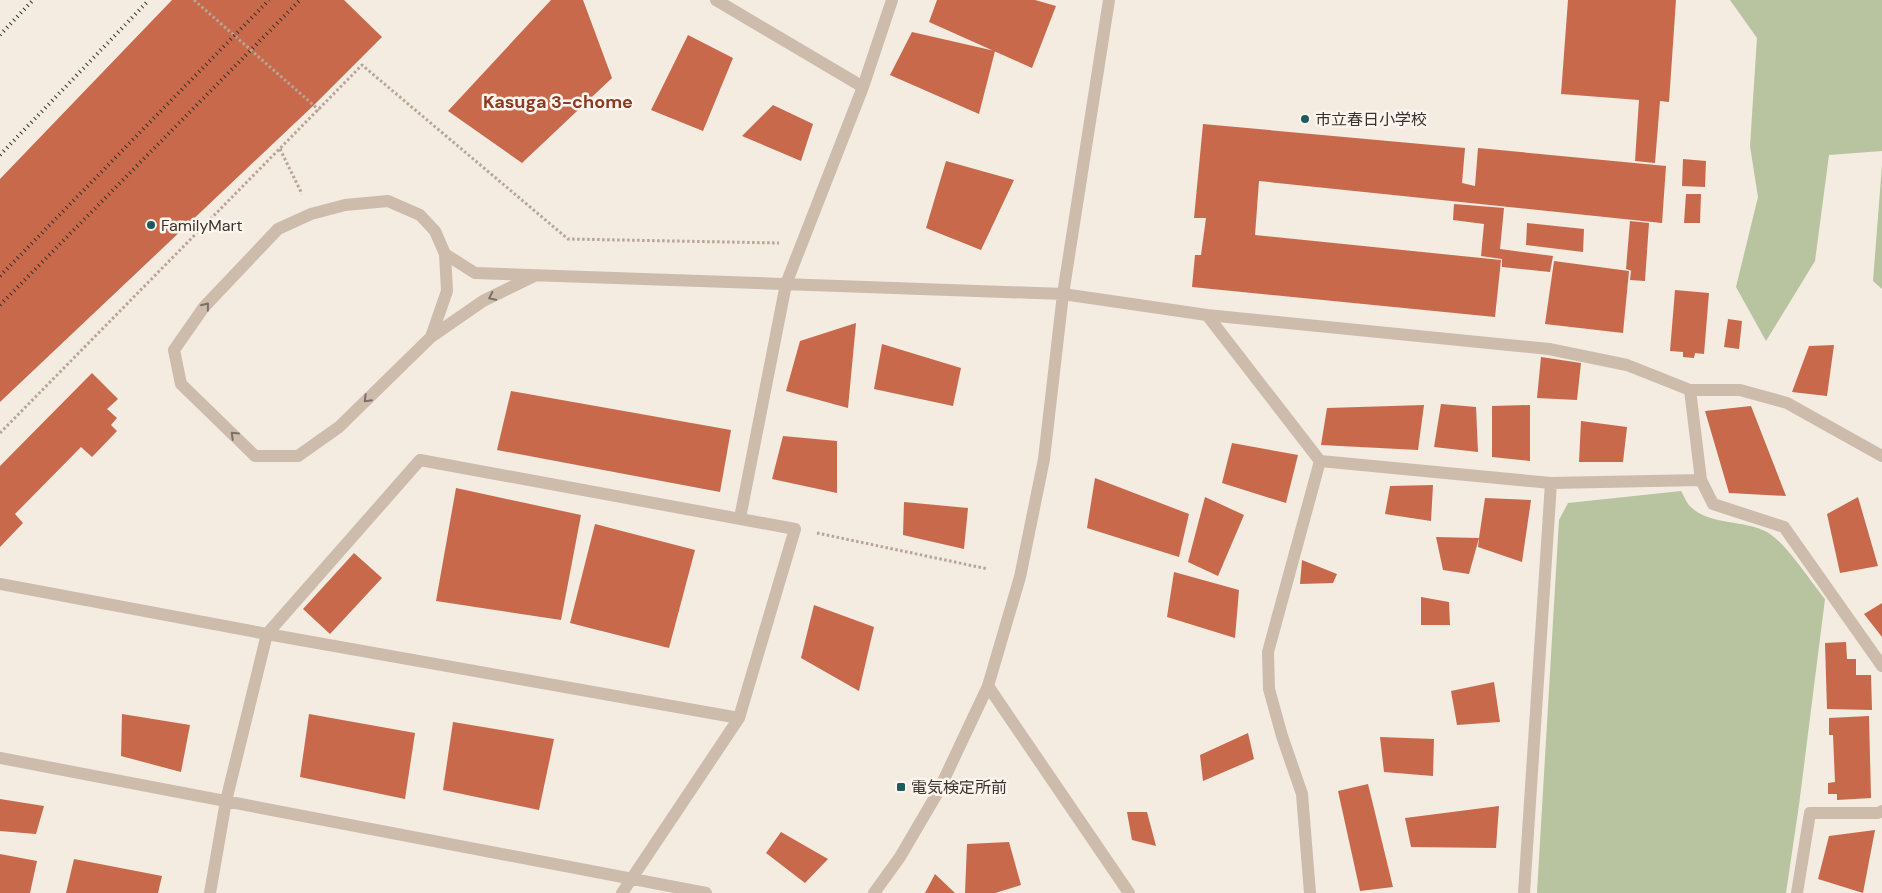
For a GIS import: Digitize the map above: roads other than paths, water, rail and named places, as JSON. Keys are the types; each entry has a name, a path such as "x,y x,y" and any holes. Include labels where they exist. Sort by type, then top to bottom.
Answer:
{"street":[{"path":"716,0 862,88"},
{"path":"740,518 786,284 862,88 892,0"},
{"path":"874,893 900,857 938,792 988,686 1020,577 1044,459 1063,294 1108,0"},
{"path":"431,337 447,291 445,254 436,231 420,215 388,201 345,205 311,214 278,229 204,307 174,350 181,384 255,456 298,456 339,427 431,337 483,301 536,275"},
{"path":"445,254 475,273 1063,294 1207,315 1549,349 1627,365 1690,390 1740,390 1788,403 1882,456"},
{"path":"1207,315 1320,461 1551,483 1701,480"},
{"path":"1690,390 1701,480 1713,504 1784,527 1882,666"},
{"path":"210,893 226,801 267,634 420,460 794,529 739,718 622,893"},
{"path":"1310,893 1302,794 1282,736 1269,689 1268,652 1320,461"},
{"path":"1524,893 1551,483"},
{"path":"0,584 267,634 739,718"},
{"path":"988,686 1129,893"},
{"path":"0,758 706,893"},
{"path":"1797,893 1810,813 1878,813 1882,811"}],"railway":[{"path":"0,35 33,0"},
{"path":"0,155 149,0"},
{"path":"0,276 269,0"},
{"path":"0,305 300,0"}],"place":[{"name":"市立春日小学校","path":"1305,119"},
{"name":"FamilyMart","path":"151,225"},
{"name":"電気検定所前","path":"901,787"}],"district":[{"name":"Kasuga 3-chome","path":"558,102"}]}
